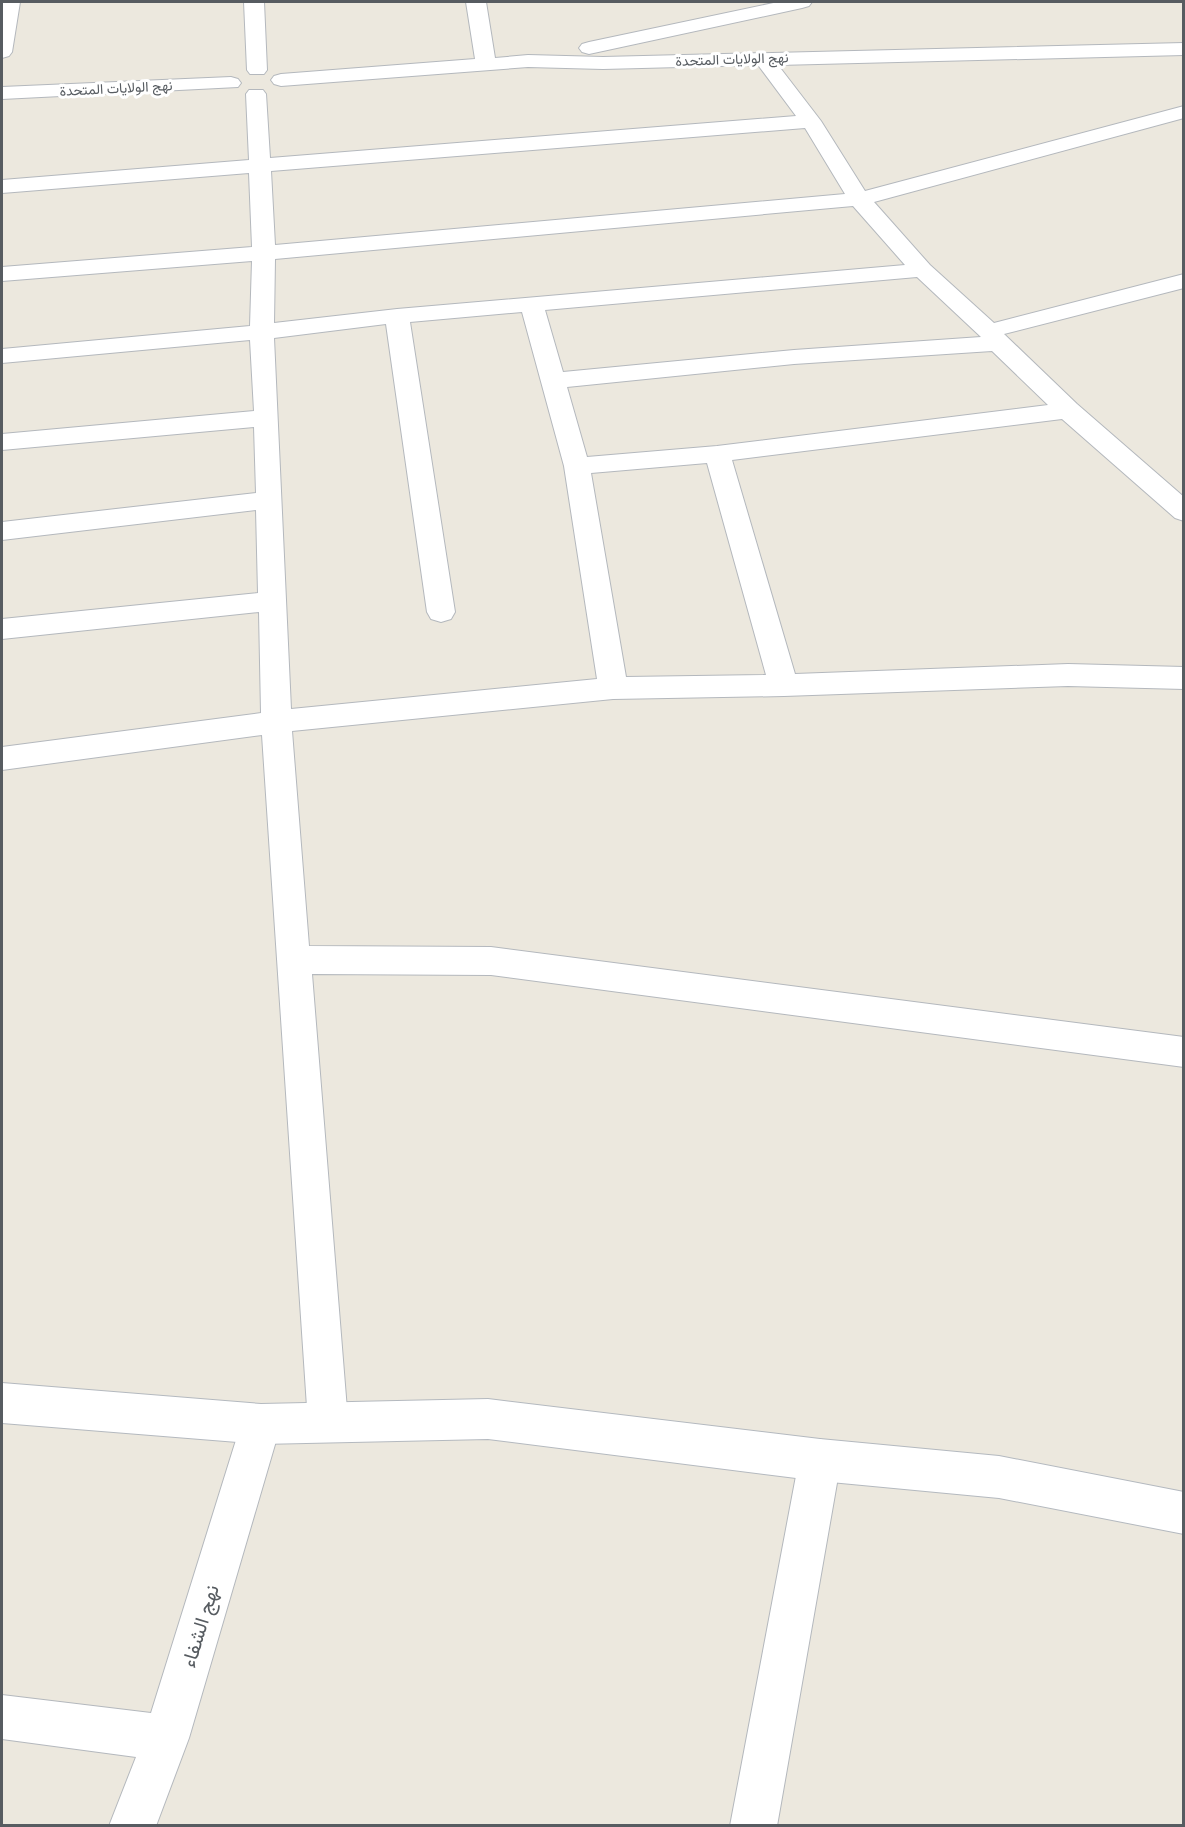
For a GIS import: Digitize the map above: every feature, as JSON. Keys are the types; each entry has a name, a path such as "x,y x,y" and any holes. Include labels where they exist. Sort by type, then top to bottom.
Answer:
{"street":[{"path":"2,52 10,2"},
{"path":"254,2 264,253 262,332 267,418 276,722 328,1422"},
{"path":"476,2 486,65"},
{"path":"775,24 779,16 799,2"},
{"path":"528,61 799,2"},
{"path":"787,42 813,57"},
{"name":"نهج الولايات المتحدة","path":"2,93 256,82 528,61 603,63 1184,49"},
{"path":"763,58 811,121 859,199 922,270 1068,410 1184,512"},
{"path":"2,274 264,253 859,199 1184,112"},
{"path":"2,186 811,121"},
{"path":"2,356 262,332 397,316 922,270"},
{"path":"552,381 993,337 1184,281"},
{"path":"532,305 577,466 613,688"},
{"path":"397,316 441,612"},
{"path":"577,466 717,454 1068,410"},
{"path":"2,442 267,418"},
{"path":"717,454 784,685"},
{"path":"2,531 269,500"},
{"path":"2,629 272,601"},
{"path":"2,759 276,722 613,688 784,685 1068,675 1184,678"},
{"path":"295,960 491,962 1184,1052"},
{"path":"2,1403 261,1424 488,1419 820,1460 999,1477 1184,1513"},
{"name":"نهج الشفاء","path":"132,1826 166,1738 261,1424"},
{"path":"753,1826 820,1460"},
{"path":"2,1717 166,1738"}]}
